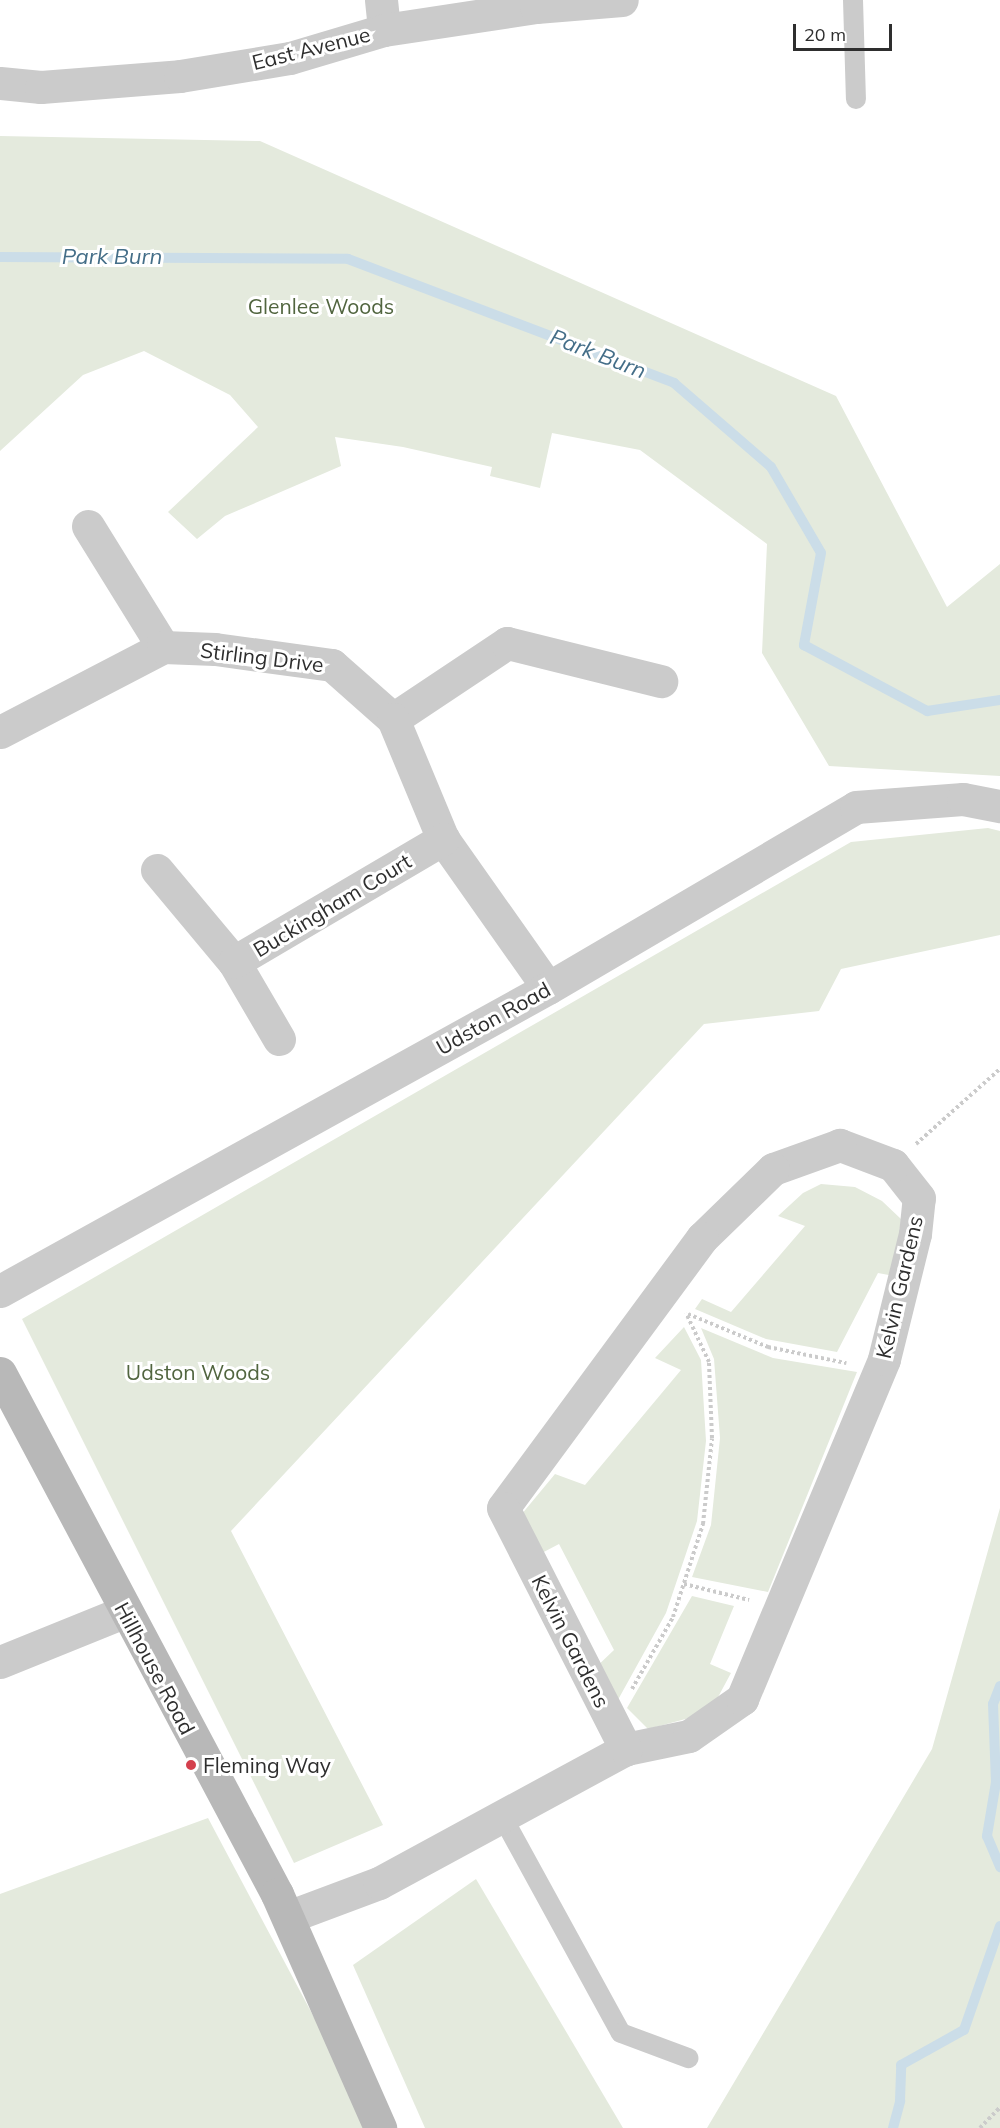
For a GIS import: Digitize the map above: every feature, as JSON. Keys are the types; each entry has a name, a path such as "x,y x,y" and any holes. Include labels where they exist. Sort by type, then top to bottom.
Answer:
{"street":[{"name":"East Avenue","path":"0,83 41,87 180,76 290,58 383,15 535,3 622,0"},
{"path":"88,526 164,647"},
{"path":"393,719 507,643 661,681"},
{"name":"Stirling Drive","path":"0,732 164,647 215,649 332,665 393,719 443,839 548,988"},
{"name":"Udston Road","path":"0,1291 548,988 856,807 963,799 1000,806"},
{"name":"Buckingham Court","path":"279,1039 234,962 443,839"},
{"path":"157,870 234,962"},
{"name":"Kelvin Gardens","path":"288,1917 379,1883 502,1816 619,1736 689,1736 742,1699 879,1370 915,1234 919,1198 893,1165 840,1145 773,1169 702,1238 503,1508 619,1736"},
{"name":"Hillhouse Road","path":"0,1373 124,1612 288,1917 381,2128"},
{"path":"0,1662 124,1612"}],"lane":[{"path":"854,0 856,99"},
{"path":"502,1816 621,2033 688,2058"}],"path":[{"path":"893,1165 1000,1069"},
{"path":"619,1736 673,1617 703,1524 712,1438 709,1362 671,1280"},
{"path":"687,1314 768,1347 879,1370"},
{"path":"684,1584 782,1607"},
{"path":"980,2128 1000,2107"}],"green space":[{"name":"Glenlee Woods","path":"0,136 260,141 836,396 947,607 1000,564 1000,776 829,766 762,653 767,544 640,450 552,433 540,488 490,476 492,467 403,447 335,437 341,466 225,516 197,539 168,512 258,427 230,395 144,351 83,375 0,451"},
{"name":"Udston Woods","path":"988,828 1000,831 1000,935 841,969 819,1011 704,1024 231,1531 383,1825 294,1863 22,1319 851,842"},
{"path":"821,1184 855,1187 882,1201 901,1219 894,1276 878,1273 837,1352 766,1339 695,1309 702,1299 731,1312 805,1226 778,1216 803,1193"},
{"path":"684,1327 701,1360 706,1441 697,1521 666,1613 614,1707 593,1670 614,1650 559,1544 540,1554 516,1521 555,1474 585,1485 681,1370 655,1358"},
{"path":"701,1328 773,1358 857,1372 768,1592 692,1577 711,1525 720,1438 714,1359"},
{"path":"1000,1508 1000,2128 707,2128 932,1749"},
{"path":"692,1596 734,1606 710,1664 731,1673 717,1699 693,1717 648,1729 627,1708"},
{"path":"208,1818 325,2038 365,2128 0,2128 0,1894"},
{"path":"476,1879 623,2128 425,2128 353,1965"}],"waterway":[{"name":"Park Burn","path":"0,257 348,259 674,383 771,467 821,553 804,645 927,711 1000,700"},
{"path":"1000,1686 993,1704 996,1782 987,1836 1000,1867"},
{"path":"893,2128 900,2101 901,2065 964,2030 1000,1926"}],"place":[{"name":"Fleming Way","path":"191,1765"}]}
